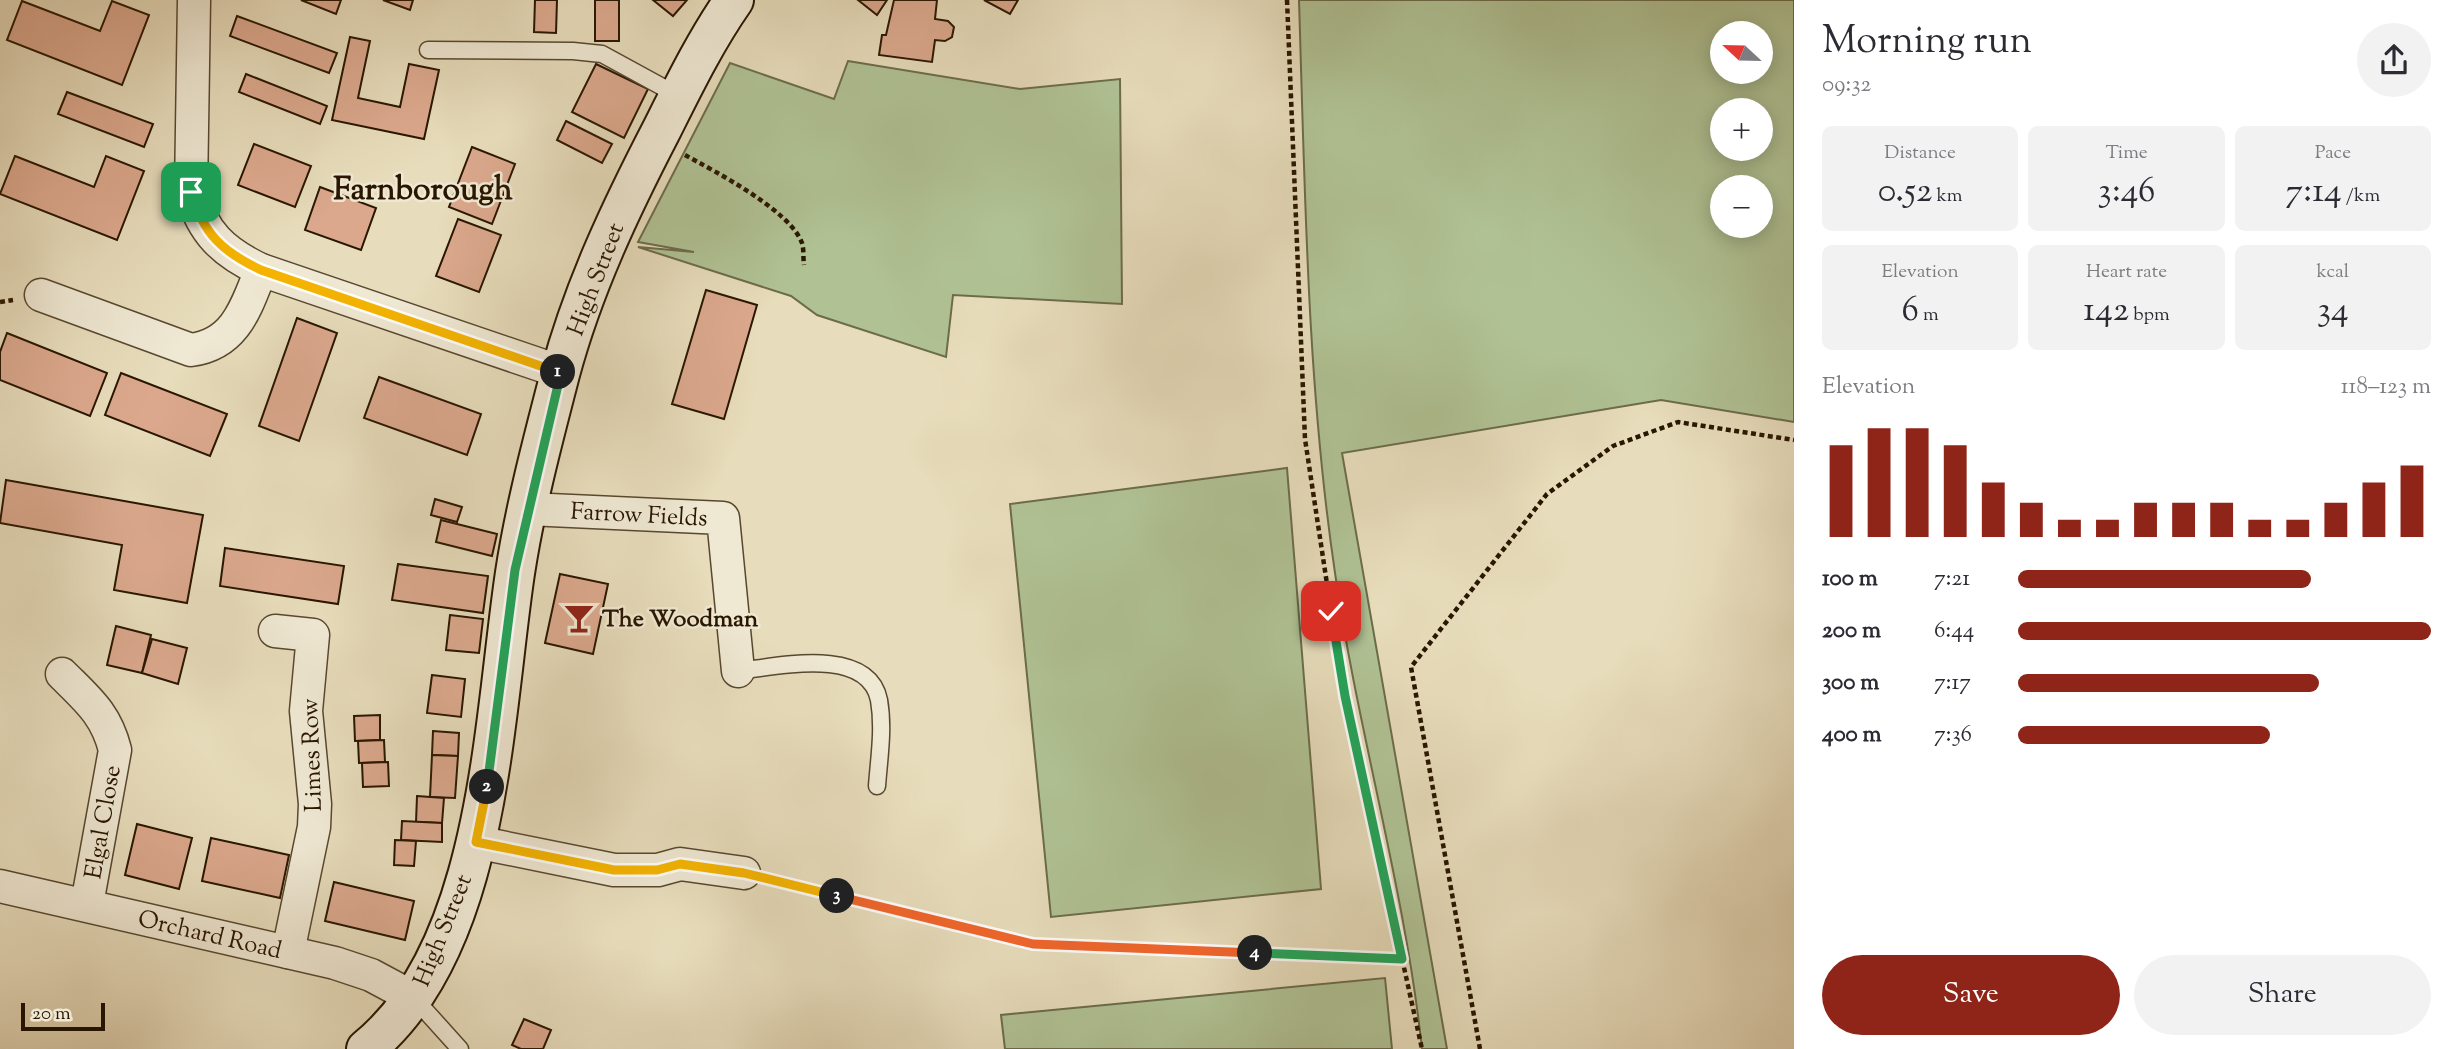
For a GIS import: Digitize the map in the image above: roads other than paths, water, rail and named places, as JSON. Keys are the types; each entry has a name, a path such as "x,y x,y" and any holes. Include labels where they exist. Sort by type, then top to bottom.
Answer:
{"main road":[{"name":"High Street","path":"366,1049 396,1022 414,999 435,961 476,842 485,797 515,570 561,372 598,260 679,96 734,0"}],"street":[{"path":"194,0 191,192 196,209 217,242 233,257 261,270 561,372"},
{"path":"41,295 191,350 211,348 226,337 245,309 261,270"},
{"name":"Farrow Fields","path":"528,509 723,518 738,671"},
{"name":"Limes Row","path":"275,631 313,635 306,721 315,803 314,827 288,953"},
{"name":"Elgal Close","path":"62,674 96,708 109,727 115,750 87,904"},
{"path":"476,842 614,870 657,870 680,864 744,873"},
{"name":"Orchard Road","path":"0,886 335,963 371,975 414,999"}],"lane":[{"path":"428,50 573,51 602,54 679,96"},
{"path":"738,671 827,662 842,664 869,683 878,696 881,732 877,786"},
{"path":"414,999 460,1049"}],"place":[{"name":"The Woodman","path":"579,618"}],"district":[{"name":"Farnborough","path":"423,188"}]}
